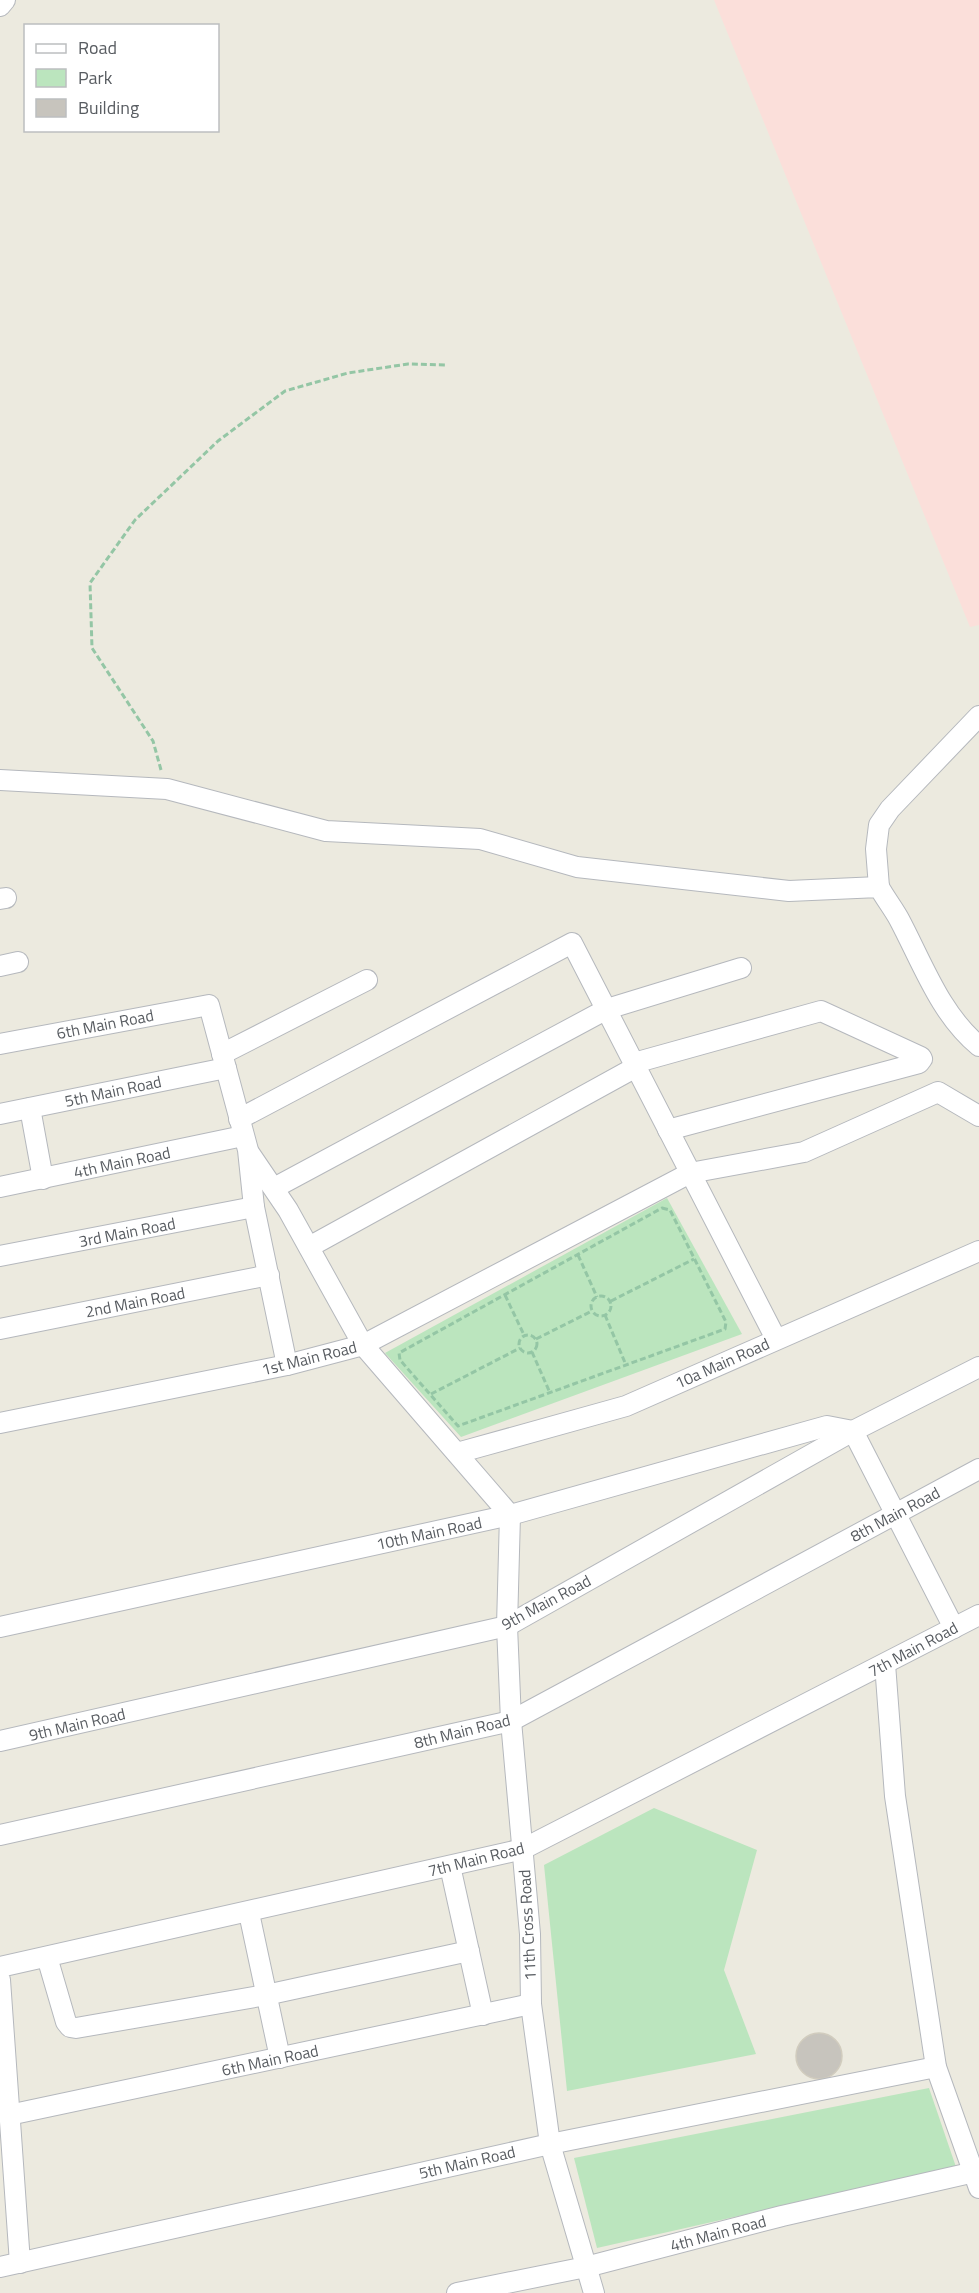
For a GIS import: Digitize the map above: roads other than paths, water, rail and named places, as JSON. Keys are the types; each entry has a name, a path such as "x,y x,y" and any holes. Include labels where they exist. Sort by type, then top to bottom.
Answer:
{"street":[{"path":"0,6 5,0"},
{"path":"979,716 890,808 879,825 876,849 879,887 898,918 925,972 959,1026 979,1046"},
{"path":"0,780 167,789 326,831 480,839 577,867 789,891 879,887"},
{"name":"4th Main Road","path":"0,1187 243,1135 572,944 607,1009"},
{"path":"274,1188 607,1009 741,968"},
{"name":"5th Main Road","path":"0,1114 224,1061 367,980"},
{"name":"6th Main Road","path":"0,1044 209,1005 224,1061"},
{"path":"607,1009 776,1339"},
{"path":"309,1247 635,1065 816,1011 827,1013 922,1059 919,1063 668,1130"},
{"path":"224,1061 243,1135 256,1215 287,1365"},
{"name":"1st Main Road","path":"0,1424 287,1365 363,1345 690,1173 804,1152 938,1092 979,1116"},
{"path":"30,1108 43,1179"},
{"path":"243,1135 288,1210 363,1345 510,1515"},
{"name":"3rd Main Road","path":"0,1256 288,1210"},
{"name":"10a Main Road","path":"457,1453 626,1406 979,1251"},
{"name":"2nd Main Road","path":"0,1329 269,1275"},
{"name":"9th Main Road","path":"0,1741 507,1626 853,1431 979,1367"},
{"name":"10th Main Road","path":"0,1627 510,1515 827,1426 853,1431"},
{"path":"853,1431 954,1628"},
{"name":"8th Main Road","path":"0,1835 511,1721 979,1469"},
{"name":"11th Cross Road","path":"510,1515 507,1626 511,1721 530,1935 531,2004 550,2144 594,2293"},
{"name":"7th Main Road","path":"0,1967 249,1913 523,1849 979,1615"},
{"path":"885,1664 895,1796 936,2067 977,2177"},
{"path":"450,1866 483,2015"},
{"path":"249,1913 280,2058"},
{"path":"47,1957 66,2022 70,2027 267,1995 469,1951"},
{"path":"0,1980 20,2263"},
{"name":"6th Main Road","path":"9,2115 531,2004"},
{"name":"5th Main Road","path":"0,2267 550,2144 936,2067"},
{"name":"4th Main Road","path":"457,2293 586,2267 782,2216 977,2177"}]}
